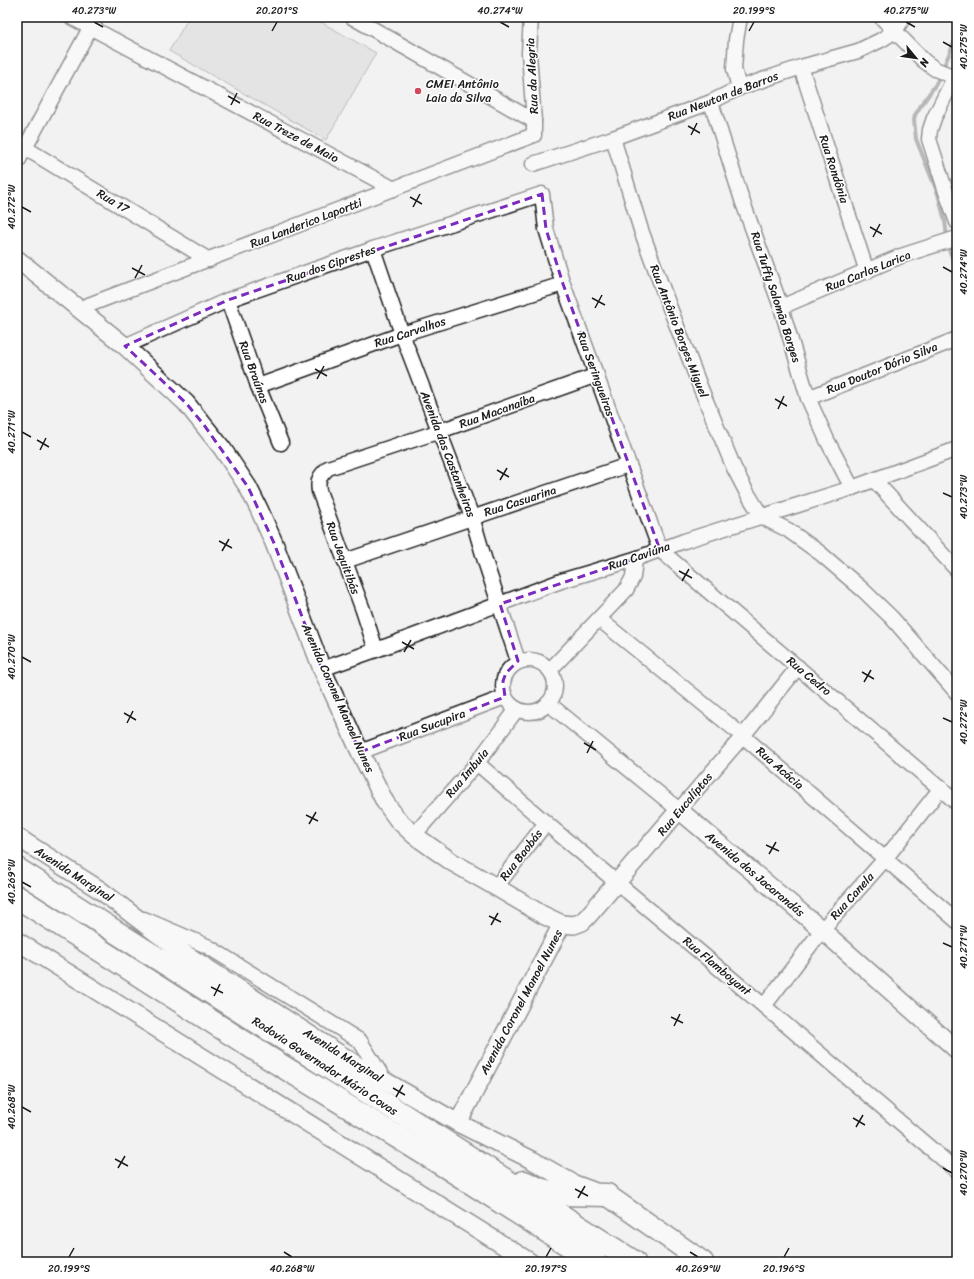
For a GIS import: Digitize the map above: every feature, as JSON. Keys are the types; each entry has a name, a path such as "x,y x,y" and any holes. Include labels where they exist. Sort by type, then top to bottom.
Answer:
{"main road":[{"name":"Rodovia Governador Mário Covas","path":"17,869 634,1262"},
{"name":"Rodovia Governador Mário Covas","path":"17,898 257,1051 450,1170 595,1262"},
{"path":"473,1160 542,1190 560,1194 607,1195"},
{"name":"Avenida Marginal","path":"607,1195 703,1262"}],"street":[{"name":"Rua Treze de Maio","path":"71,17 93,22 394,189"},
{"path":"352,17 534,120"},
{"name":"Rua da Alegria","path":"531,17 529,53 534,135"},
{"path":"739,88 734,69 736,40 740,17"},
{"path":"882,17 924,61 950,74 930,130 929,139 957,222"},
{"name":"Rua Newton de Barros","path":"533,164 613,138 711,102 739,88 801,67 858,51 895,32 904,17"},
{"path":"17,163 21,146 93,22"},
{"name":"Rua Rondônia","path":"801,67 866,272"},
{"name":"Rua Tuffy Salomão Borges","path":"711,102 742,200 781,307 808,398 827,440 852,488"},
{"name":"Rua Landerico Laportti","path":"78,309 534,135"},
{"name":"Rua Antônio Borges Miguel","path":"613,138 641,230 701,389 734,468 762,517"},
{"name":"Rua 17","path":"21,146 209,260"},
{"name":"Rua dos Ciprestes","path":"125,346 228,300 373,249 542,194"},
{"name":"Rua Seringueiras","path":"542,194 546,229 563,284 660,550"},
{"name":"Rua Carlos Larica","path":"781,307 901,256 957,238"},
{"name":"Avenida das Castanheiras","path":"373,249 402,334 472,517 518,661"},
{"name":"Avenida Coronel Manoel Nunes","path":"17,259 125,346 186,403 222,448 248,487 259,509 274,543 322,669 385,802 398,820 414,835 452,862 543,915 562,924 458,1123"},
{"name":"Rua Carvalhos","path":"258,386 402,334 563,284"},
{"name":"Rua Braúnas","path":"228,300 258,386 281,443"},
{"name":"Rua Doutor Dório Silva","path":"808,398 957,339"},
{"name":"Rua Macanaíba","path":"328,468 440,431 597,375"},
{"name":"Rua Caviúna","path":"322,669 562,581 635,559 684,541 762,517 788,507 852,488 957,449"},
{"name":"Rua Casuarina","path":"345,561 628,465"},
{"name":"Rua Jequitibás","path":"328,468 320,476 318,483 319,491 376,650"},
{"path":"874,480 957,570"},
{"path":"762,517 788,530 820,553 863,590 892,618 957,693"},
{"name":"Rua Cedro","path":"660,550 957,803"},
{"path":"550,670 626,590 632,577 635,559"},
{"name":"Rua Acácia","path":"600,619 743,736 957,921"},
{"path":"527,659 536,660 550,670 554,678 555,687 553,696 541,709 533,712 525,712 510,704 505,697 503,689 503,681 508,669 518,661 527,659"},
{"name":"Rua Eucalíptos","path":"562,924 574,925 582,922 618,883 743,736 798,667"},
{"name":"Rua Sucupira","path":"360,752 505,697"},
{"name":"Avenida dos Jacarandás","path":"548,703 822,930 957,1050"},
{"name":"Rua Imbuia","path":"414,835 477,763 517,709"},
{"name":"Rua Flamboyant","path":"477,763 957,1171"},
{"name":"Rua Canela","path":"764,1006 822,930 885,859 941,788"},
{"name":"Rua Baobás","path":"496,887 546,823"},
{"name":"Avenida Marginal","path":"17,837 100,890 195,961 352,1062 458,1123 532,1160 574,1184 607,1195"},
{"path":"17,941 530,1262"}],"highlighted area":[{"path":"542,194 546,229 563,284 660,550 500,604 518,661 506,673 503,681 505,697 360,752 322,669 274,543 248,487 204,425 186,403 125,346 228,300"}],"shaded area":[{"path":"189,17 312,17 376,53 326,140 169,51"}],"waterway":[{"path":"947,237 945,221 938,194 916,139 914,120 915,115 936,84 957,36"},
{"path":"949,250 957,269"}],"place":[{"name":"CMEI Antônio Laia da Silva","path":"418,91"}]}
